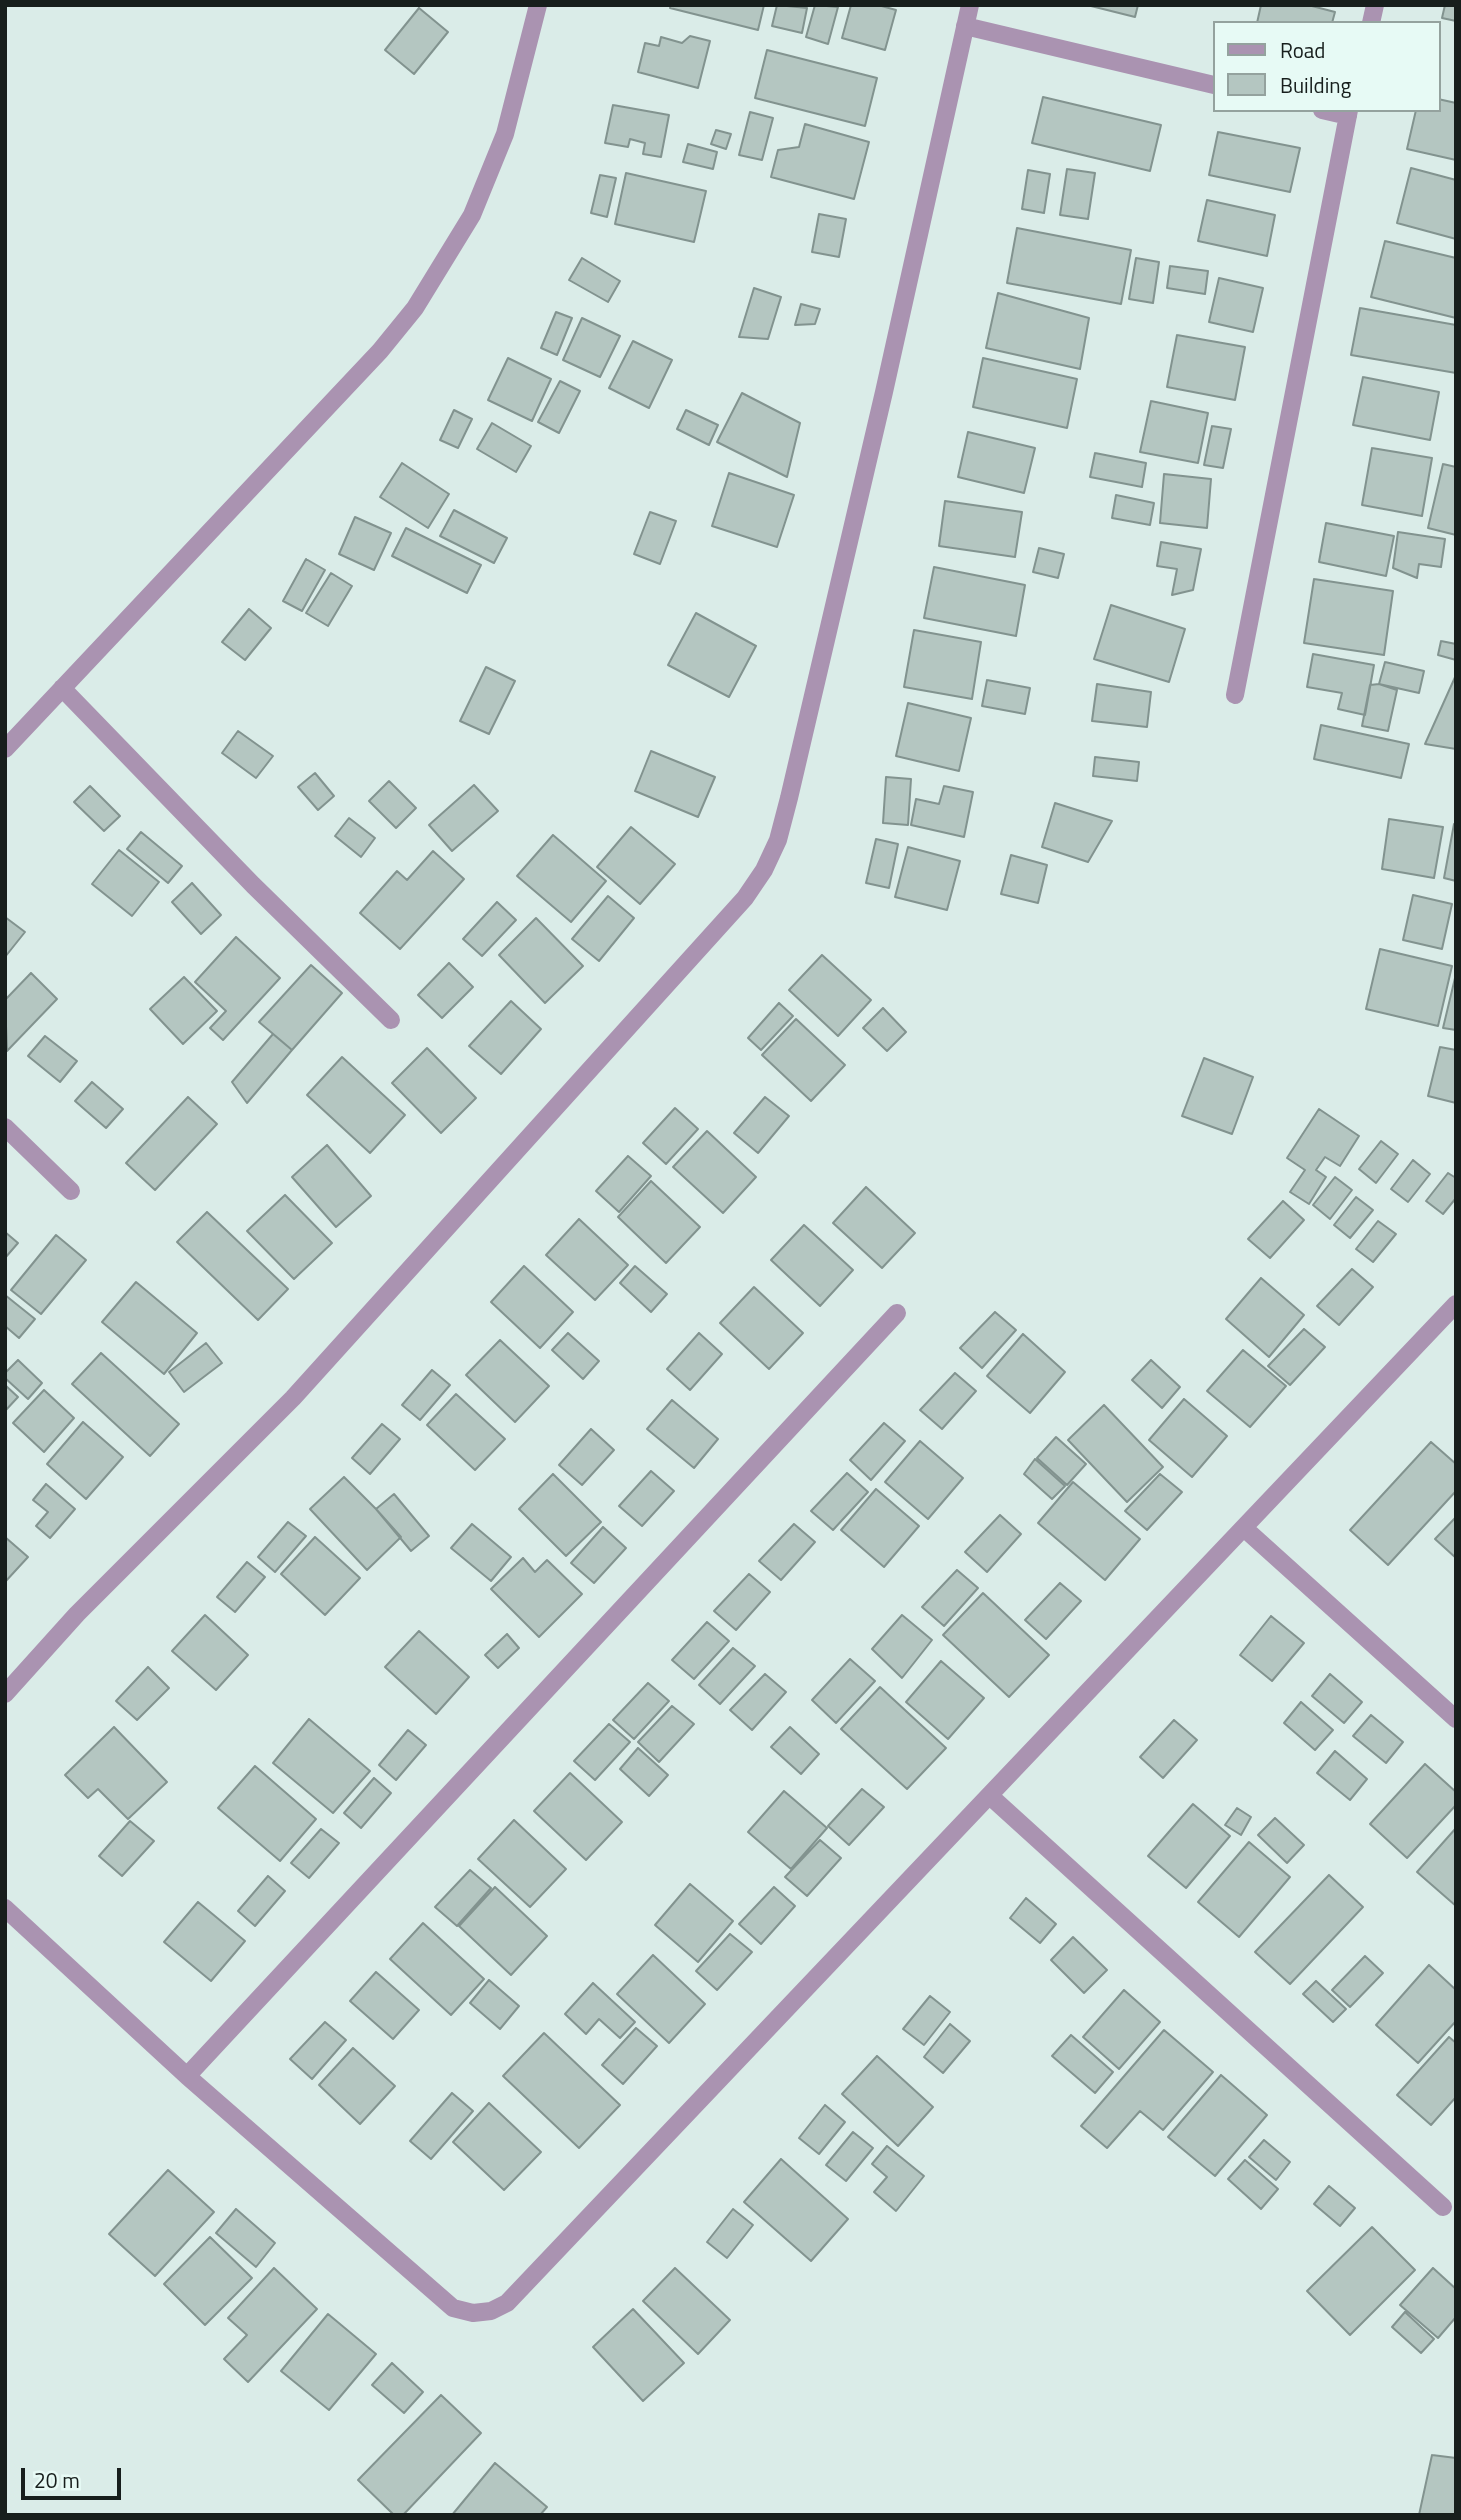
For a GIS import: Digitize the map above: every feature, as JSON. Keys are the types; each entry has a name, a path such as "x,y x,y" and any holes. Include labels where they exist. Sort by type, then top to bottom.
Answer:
{"street":[{"path":"5,749 380,351 415,308 476,205 505,134 538,5"},
{"path":"5,1694 77,1614 293,1398 745,898 764,870 778,840 789,799 884,392 970,5"},
{"path":"965,26 1212,85"},
{"path":"1235,695 1348,113"},
{"path":"62,688 253,885 391,1020"},
{"path":"5,1127 71,1191"},
{"path":"5,1908 187,2076 453,2308 473,2314 491,2311 507,2303 1456,1304"},
{"path":"187,2076 897,1313"},
{"path":"1244,1528 1456,1719"},
{"path":"990,1796 1443,2207"}],"building":[{"path":"671,5 764,5 758,30 670,8"},
{"path":"777,5 807,8 802,33 772,26"},
{"path":"815,5 838,7 828,44 806,37"},
{"path":"851,5 878,5 896,10 885,50 842,38"},
{"path":"1087,5 1138,5 1135,17"},
{"path":"1261,5 1308,5 1335,12 1333,21 1257,21"},
{"path":"1445,5 1456,5 1456,21 1442,18"},
{"path":"419,8 448,32 414,74 385,50"},
{"path":"690,36 710,41 698,88 638,72 645,43 659,46 661,37 682,43"},
{"path":"767,50 877,78 865,126 755,98"},
{"path":"1043,97 1161,125 1150,171 1032,143"},
{"path":"1440,99 1456,103 1456,160 1407,149 1416,112 1440,112"},
{"path":"613,105 669,115 661,157 643,154 645,143 630,139 628,147 605,143"},
{"path":"750,112 773,118 762,160 739,155"},
{"path":"805,124 869,142 854,199 771,177 778,150 799,147"},
{"path":"716,130 731,134 726,149 711,144"},
{"path":"1218,132 1300,148 1290,192 1209,175"},
{"path":"688,144 717,152 713,169 683,162"},
{"path":"1411,168 1456,180 1456,239 1397,223"},
{"path":"1067,169 1095,173 1088,219 1060,215"},
{"path":"1028,170 1050,174 1044,213 1022,209"},
{"path":"626,173 706,191 694,242 615,224"},
{"path":"600,175 616,178 607,217 591,213"},
{"path":"1207,200 1275,215 1267,256 1198,241"},
{"path":"819,214 846,219 839,257 812,252"},
{"path":"1017,228 1131,250 1121,304 1007,283"},
{"path":"1385,241 1456,258 1456,318 1371,297"},
{"path":"582,258 620,281 608,302 569,280"},
{"path":"1136,258 1159,262 1153,303 1129,299"},
{"path":"1170,266 1208,271 1205,294 1167,288"},
{"path":"1219,278 1263,288 1253,332 1209,322"},
{"path":"754,288 781,297 768,339 739,337"},
{"path":"998,293 1089,318 1080,369 986,348"},
{"path":"801,304 820,309 815,324 795,325"},
{"path":"1360,308 1456,325 1456,373 1351,355"},
{"path":"556,312 572,318 557,355 541,348"},
{"path":"582,318 620,336 600,377 563,360"},
{"path":"1177,335 1245,347 1235,400 1167,387"},
{"path":"633,341 672,360 649,408 609,388"},
{"path":"508,358 551,379 532,421 488,400"},
{"path":"983,358 1077,379 1067,428 973,407"},
{"path":"1363,377 1439,392 1430,440 1353,425"},
{"path":"560,381 580,391 559,433 538,422"},
{"path":"742,393 800,423 787,477 717,442"},
{"path":"1151,401 1208,413 1198,463 1140,452"},
{"path":"454,410 472,419 458,448 440,440"},
{"path":"686,410 718,425 709,445 677,429"},
{"path":"492,423 531,446 516,472 477,449"},
{"path":"1212,426 1231,429 1223,468 1204,465"},
{"path":"968,432 1035,448 1024,493 958,477"},
{"path":"1372,448 1432,458 1422,516 1362,505"},
{"path":"1095,453 1146,463 1142,487 1090,477"},
{"path":"402,463 449,494 428,528 380,497"},
{"path":"1443,464 1456,467 1456,535 1428,528"},
{"path":"729,473 794,495 777,547 712,526"},
{"path":"1164,474 1211,479 1207,528 1160,523"},
{"path":"1116,495 1154,503 1150,525 1112,518"},
{"path":"945,501 1022,512 1015,557 939,546"},
{"path":"454,510 507,538 494,563 440,536"},
{"path":"650,512 676,521 660,564 634,554"},
{"path":"355,517 391,533 374,570 339,554"},
{"path":"1326,523 1394,536 1386,576 1319,562"},
{"path":"406,528 481,565 467,593 392,556"},
{"path":"1398,532 1445,539 1441,567 1419,564 1417,578 1393,568"},
{"path":"1161,542 1201,549 1193,590 1172,595 1177,569 1157,566"},
{"path":"1039,548 1064,554 1058,578 1033,572"},
{"path":"306,559 325,570 302,611 283,601"},
{"path":"934,567 1025,585 1016,636 924,618"},
{"path":"331,573 352,586 328,626 306,613"},
{"path":"1314,579 1393,591 1384,655 1304,643"},
{"path":"1111,605 1185,629 1169,682 1094,659"},
{"path":"249,609 271,628 245,660 222,642"},
{"path":"696,613 756,646 729,697 668,665"},
{"path":"914,630 981,642 972,699 904,687"},
{"path":"1441,641 1456,644 1456,660 1438,655"},
{"path":"1313,654 1374,665 1365,715 1338,709 1342,693 1307,687"},
{"path":"1385,662 1424,671 1419,693 1379,684"},
{"path":"486,667 515,681 489,734 460,721"},
{"path":"1456,675 1456,749 1425,744"},
{"path":"987,680 1030,688 1025,714 982,706"},
{"path":"1097,684 1151,692 1147,727 1092,721"},
{"path":"1379,684 1397,690 1388,731 1362,726 1370,685"},
{"path":"908,703 971,718 959,771 896,756"},
{"path":"1321,725 1409,744 1401,778 1314,759"},
{"path":"238,731 273,756 256,778 222,753"},
{"path":"651,751 715,777 698,817 635,791"},
{"path":"1095,757 1139,762 1137,781 1093,776"},
{"path":"315,773 334,796 318,810 298,787"},
{"path":"886,777 911,779 908,825 883,823"},
{"path":"389,781 416,808 396,828 369,801"},
{"path":"474,785 498,811 452,851 429,825"},
{"path":"90,786 120,816 104,831 74,802"},
{"path":"944,786 973,792 964,837 911,825 916,799 939,804"},
{"path":"1055,803 1112,821 1088,862 1042,847"},
{"path":"349,818 375,838 361,857 335,836"},
{"path":"1389,819 1443,827 1434,878 1382,869"},
{"path":"1456,824 1456,881 1444,878"},
{"path":"631,827 675,864 640,904 597,867"},
{"path":"141,832 182,866 168,883 127,849"},
{"path":"553,835 606,881 571,922 517,876"},
{"path":"876,839 898,844 889,888 866,883"},
{"path":"908,847 960,861 947,910 895,897"},
{"path":"119,850 159,882 132,916 92,884"},
{"path":"433,851 464,879 400,949 360,913 397,871 407,880"},
{"path":"1011,855 1047,865 1038,903 1001,894"},
{"path":"192,883 221,915 201,934 172,902"},
{"path":"1413,895 1452,904 1442,949 1403,940"},
{"path":"608,896 634,918 599,961 572,939"},
{"path":"497,902 516,920 482,956 463,939"},
{"path":"5,917 25,932 5,957"},
{"path":"536,918 583,966 545,1003 499,955"},
{"path":"236,937 280,978 223,1040 210,1028 226,1011 195,982"},
{"path":"1380,949 1452,966 1438,1026 1366,1009"},
{"path":"822,955 871,1000 838,1036 789,990"},
{"path":"449,963 473,987 442,1018 418,995"},
{"path":"311,965 342,993 292,1050 259,1022"},
{"path":"31,973 57,999 7,1051 5,1000"},
{"path":"184,977 217,1011 183,1044 150,1009"},
{"path":"1456,978 1456,1030 1443,1028"},
{"path":"511,1001 541,1029 501,1074 469,1046"},
{"path":"779,1003 793,1016 761,1050 748,1038"},
{"path":"883,1008 906,1032 887,1051 863,1028"},
{"path":"796,1019 845,1065 811,1101 762,1055"},
{"path":"273,1034 292,1050 247,1103 232,1082"},
{"path":"45,1036 77,1061 60,1082 28,1056"},
{"path":"1440,1047 1456,1050 1456,1103 1428,1096"},
{"path":"427,1048 476,1098 441,1133 392,1083"},
{"path":"342,1057 405,1115 370,1153 307,1095"},
{"path":"1204,1058 1253,1077 1232,1134 1182,1116"},
{"path":"92,1082 123,1109 106,1128 75,1101"},
{"path":"188,1097 217,1124 155,1190 126,1163"},
{"path":"765,1097 789,1116 758,1153 734,1133"},
{"path":"675,1108 698,1129 666,1164 643,1143"},
{"path":"1319,1109 1359,1136 1340,1166 1325,1157 1316,1170 1326,1177 1309,1204 1290,1192 1305,1170 1287,1158"},
{"path":"707,1131 756,1177 723,1213 673,1167"},
{"path":"1381,1141 1398,1154 1376,1183 1359,1169"},
{"path":"327,1145 371,1196 336,1227 292,1177"},
{"path":"628,1156 651,1176 619,1212 596,1191"},
{"path":"1413,1160 1430,1174 1408,1202 1391,1189"},
{"path":"1448,1173 1456,1178 1456,1198 1443,1214 1426,1201"},
{"path":"1335,1177 1352,1190 1330,1219 1313,1205"},
{"path":"651,1181 700,1227 666,1263 618,1217"},
{"path":"866,1187 915,1233 882,1268 833,1223"},
{"path":"285,1195 332,1243 294,1279 247,1231"},
{"path":"1356,1197 1373,1210 1350,1238 1334,1225"},
{"path":"1283,1201 1304,1220 1270,1258 1248,1239"},
{"path":"207,1212 288,1289 258,1320 177,1242"},
{"path":"579,1219 628,1265 595,1300 546,1255"},
{"path":"1378,1221 1396,1234 1373,1262 1356,1249"},
{"path":"804,1225 853,1270 820,1306 771,1260"},
{"path":"5,1232 18,1243 5,1258"},
{"path":"56,1235 86,1260 41,1314 11,1290"},
{"path":"524,1266 573,1312 540,1348 491,1302"},
{"path":"635,1266 667,1294 651,1312 620,1283"},
{"path":"1352,1269 1373,1287 1339,1325 1317,1306"},
{"path":"1261,1278 1304,1315 1269,1357 1226,1319"},
{"path":"136,1282 197,1333 164,1374 102,1322"},
{"path":"754,1287 803,1333 769,1369 720,1323"},
{"path":"5,1295 35,1319 19,1338 5,1326"},
{"path":"995,1312 1016,1330 982,1368 960,1348"},
{"path":"1304,1329 1325,1347 1290,1385 1268,1366"},
{"path":"568,1333 599,1361 583,1379 552,1350"},
{"path":"699,1333 722,1354 690,1390 667,1369"},
{"path":"1023,1334 1065,1372 1030,1413 987,1376"},
{"path":"500,1340 549,1386 515,1422 466,1375"},
{"path":"206,1343 222,1363 184,1392 169,1372"},
{"path":"1243,1350 1286,1386 1250,1427 1207,1391"},
{"path":"101,1353 179,1424 150,1456 72,1384"},
{"path":"18,1360 42,1383 28,1399 5,1378 5,1373"},
{"path":"1151,1360 1180,1387 1162,1408 1132,1380"},
{"path":"432,1370 450,1385 420,1420 402,1405"},
{"path":"955,1373 976,1391 942,1429 920,1410"},
{"path":"5,1385 18,1397 5,1411"},
{"path":"44,1390 74,1418 44,1452 13,1423"},
{"path":"456,1394 505,1439 475,1470 427,1425"},
{"path":"1184,1399 1227,1436 1192,1477 1149,1440"},
{"path":"672,1400 718,1439 694,1468 647,1429"},
{"path":"1104,1405 1163,1467 1127,1502 1068,1440"},
{"path":"83,1422 123,1457 86,1499 47,1464"},
{"path":"884,1423 905,1441 871,1480 850,1460"},
{"path":"382,1424 400,1439 370,1474 352,1458"},
{"path":"591,1429 614,1450 582,1485 559,1465"},
{"path":"1056,1437 1086,1464 1067,1485 1037,1458"},
{"path":"920,1441 963,1478 928,1519 885,1482"},
{"path":"1431,1442 1456,1464 1456,1491 1388,1565 1350,1530"},
{"path":"1035,1459 1065,1486 1052,1499 1024,1474"},
{"path":"651,1471 674,1491 642,1526 619,1506"},
{"path":"847,1473 868,1492 833,1530 811,1511"},
{"path":"553,1474 601,1522 566,1556 519,1509"},
{"path":"1160,1474 1182,1492 1147,1530 1125,1511"},
{"path":"344,1477 401,1537 367,1570 310,1509"},
{"path":"1073,1482 1140,1539 1105,1580 1038,1523"},
{"path":"46,1484 75,1509 50,1538 36,1526 48,1512 33,1500"},
{"path":"876,1489 919,1526 884,1567 841,1530"},
{"path":"394,1494 429,1536 411,1551 376,1509"},
{"path":"1000,1515 1021,1534 987,1572 965,1552"},
{"path":"1456,1517 1456,1558 1435,1539"},
{"path":"288,1522 306,1536 275,1572 258,1557"},
{"path":"472,1524 511,1557 491,1581 451,1548"},
{"path":"794,1524 815,1542 781,1580 759,1561"},
{"path":"603,1527 626,1548 594,1583 571,1563"},
{"path":"5,1537 28,1557 5,1582"},
{"path":"315,1537 360,1578 325,1615 281,1574"},
{"path":"523,1558 535,1572 547,1560 582,1594 539,1637 491,1589"},
{"path":"247,1562 265,1577 235,1612 217,1597"},
{"path":"957,1570 978,1588 944,1626 922,1607"},
{"path":"749,1574 770,1592 736,1630 714,1611"},
{"path":"1060,1583 1081,1601 1046,1639 1025,1620"},
{"path":"983,1593 1049,1655 1009,1697 943,1635"},
{"path":"205,1615 248,1655 216,1690 172,1651"},
{"path":"902,1615 932,1640 902,1678 872,1649"},
{"path":"1271,1616 1304,1643 1272,1681 1240,1655"},
{"path":"707,1622 729,1641 694,1679 672,1660"},
{"path":"419,1631 469,1677 436,1714 385,1667"},
{"path":"507,1634 519,1648 498,1668 485,1655"},
{"path":"733,1648 755,1666 720,1704 699,1685"},
{"path":"850,1659 875,1681 836,1723 812,1700"},
{"path":"941,1661 984,1698 948,1739 906,1702"},
{"path":"148,1667 169,1688 137,1720 116,1701"},
{"path":"765,1674 786,1692 752,1730 730,1710"},
{"path":"1330,1674 1362,1702 1344,1723 1312,1696"},
{"path":"648,1683 669,1701 634,1739 613,1720"},
{"path":"880,1687 946,1748 907,1789 841,1729"},
{"path":"1301,1702 1333,1730 1315,1750 1284,1723"},
{"path":"672,1706 694,1724 659,1762 638,1742"},
{"path":"1371,1715 1403,1742 1386,1763 1353,1736"},
{"path":"309,1719 370,1771 333,1813 273,1763"},
{"path":"1174,1720 1197,1740 1163,1778 1140,1757"},
{"path":"609,1724 630,1742 595,1780 574,1761"},
{"path":"114,1727 167,1782 128,1819 98,1789 88,1798 65,1775"},
{"path":"790,1727 819,1754 801,1774 771,1747"},
{"path":"408,1730 426,1745 396,1780 379,1765"},
{"path":"638,1748 668,1775 649,1796 620,1769"},
{"path":"1335,1751 1367,1779 1350,1800 1317,1773"},
{"path":"1425,1764 1456,1792 1456,1805 1407,1858 1370,1824"},
{"path":"255,1766 316,1819 280,1861 218,1808"},
{"path":"570,1773 622,1822 586,1860 534,1811"},
{"path":"374,1778 391,1793 361,1828 344,1813"},
{"path":"862,1789 884,1807 849,1845 828,1826"},
{"path":"784,1791 827,1828 791,1869 748,1832"},
{"path":"1193,1804 1230,1836 1186,1888 1148,1856"},
{"path":"1237,1808 1251,1817 1241,1835 1225,1825"},
{"path":"1275,1818 1304,1845 1287,1863 1258,1835"},
{"path":"514,1820 566,1869 530,1907 478,1859"},
{"path":"130,1821 154,1841 122,1876 99,1856"},
{"path":"1456,1828 1456,1906 1417,1872"},
{"path":"321,1829 339,1843 309,1878 291,1863"},
{"path":"820,1840 841,1858 807,1896 785,1877"},
{"path":"1249,1842 1290,1877 1239,1937 1198,1902"},
{"path":"470,1870 491,1888 457,1926 435,1907"},
{"path":"1329,1875 1363,1907 1290,1984 1255,1952"},
{"path":"268,1876 285,1891 255,1926 238,1911"},
{"path":"690,1884 733,1921 698,1962 655,1925"},
{"path":"495,1887 547,1936 511,1975 459,1926"},
{"path":"774,1887 795,1906 761,1944 739,1924"},
{"path":"1026,1898 1056,1924 1040,1943 1010,1918"},
{"path":"198,1902 245,1941 211,1981 164,1942"},
{"path":"423,1923 484,1979 451,2015 390,1959"},
{"path":"730,1934 752,1952 717,1990 696,1971"},
{"path":"1073,1937 1107,1970 1084,1993 1051,1960"},
{"path":"653,1955 705,2004 669,2043 617,1994"},
{"path":"1365,1956 1383,1973 1350,2007 1332,1990"},
{"path":"1429,1965 1456,1990 1456,2021 1418,2063 1376,2025"},
{"path":"376,1972 419,2010 393,2039 350,2001"},
{"path":"489,1980 519,2006 500,2029 470,2003"},
{"path":"1316,1981 1346,2009 1333,2022 1303,1994"},
{"path":"593,1983 635,2022 620,2038 599,2019 586,2034 565,2014"},
{"path":"1124,1990 1160,2022 1119,2069 1083,2037"},
{"path":"930,1996 950,2012 924,2045 903,2029"},
{"path":"325,2022 346,2040 312,2079 290,2059"},
{"path":"950,2024 970,2041 943,2073 924,2057"},
{"path":"636,2028 657,2046 623,2084 602,2065"},
{"path":"1164,2030 1213,2072 1163,2130 1140,2111 1107,2148 1081,2126"},
{"path":"544,2033 620,2105 579,2148 503,2076"},
{"path":"1071,2035 1113,2072 1095,2093 1052,2056"},
{"path":"1449,2037 1456,2043 1456,2097 1431,2125 1397,2095"},
{"path":"353,2048 395,2086 360,2124 319,2085"},
{"path":"877,2056 933,2107 898,2146 842,2094"},
{"path":"1221,2075 1267,2115 1215,2176 1168,2137"},
{"path":"452,2093 473,2111 431,2159 410,2141"},
{"path":"489,2103 541,2152 504,2190 453,2142"},
{"path":"825,2105 845,2122 819,2154 799,2138"},
{"path":"853,2132 873,2148 846,2181 826,2165"},
{"path":"1264,2140 1290,2162 1276,2180 1249,2157"},
{"path":"887,2146 924,2176 896,2211 874,2192 887,2177 872,2164"},
{"path":"781,2159 848,2219 811,2261 744,2202"},
{"path":"1245,2160 1278,2189 1261,2209 1228,2179"},
{"path":"168,2170 214,2212 155,2276 109,2234"},
{"path":"1329,2186 1355,2208 1340,2226 1314,2204"},
{"path":"236,2209 275,2243 256,2267 216,2233"},
{"path":"733,2209 753,2225 727,2258 707,2242"},
{"path":"1372,2227 1415,2270 1350,2335 1307,2291"},
{"path":"210,2237 252,2278 205,2325 164,2284"},
{"path":"274,2268 317,2309 248,2382 224,2359 247,2335 228,2318"},
{"path":"675,2268 730,2320 698,2354 643,2301"},
{"path":"1433,2268 1456,2289 1456,2317 1438,2338 1400,2305"},
{"path":"633,2309 684,2363 643,2401 593,2347"},
{"path":"1405,2312 1434,2339 1421,2353 1392,2327"},
{"path":"328,2314 376,2354 329,2410 281,2371"},
{"path":"392,2363 423,2392 404,2413 372,2385"},
{"path":"441,2395 481,2433 403,2515 394,2515 358,2480"},
{"path":"1432,2455 1456,2458 1456,2515 1419,2515"},
{"path":"495,2463 547,2507 540,2515 452,2515"}]}
